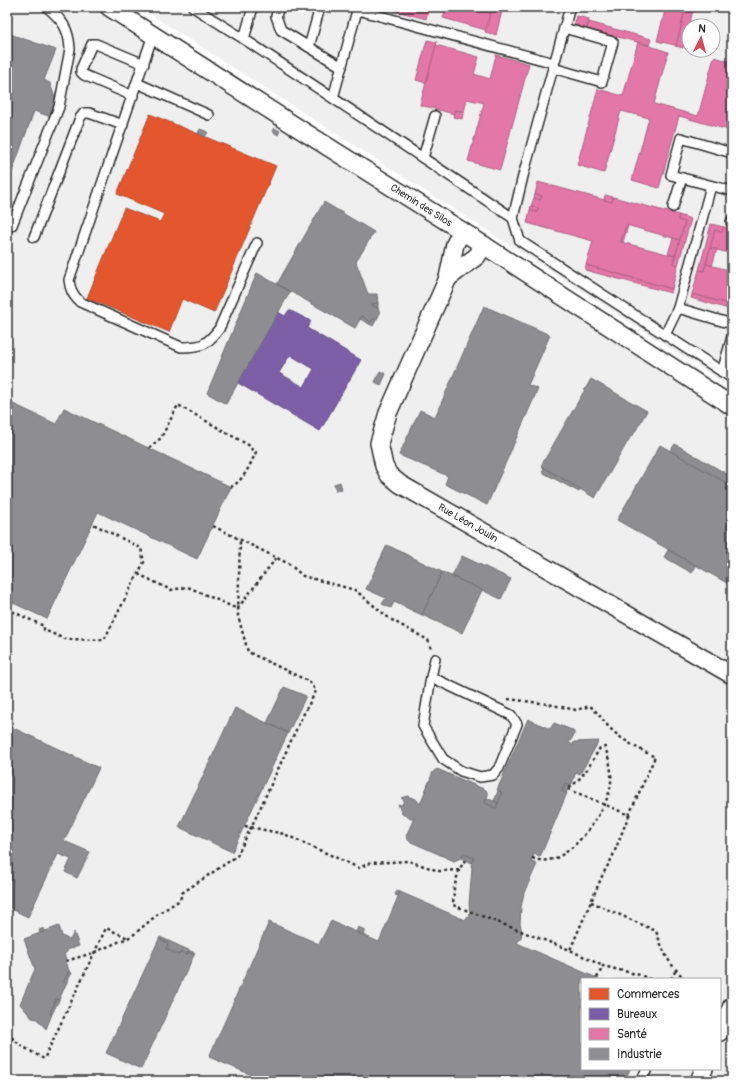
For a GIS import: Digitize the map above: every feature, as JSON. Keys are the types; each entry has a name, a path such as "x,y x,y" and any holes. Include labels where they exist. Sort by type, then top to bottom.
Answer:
{"street":[{"name":"Chemin des Silos","path":"109,7 484,245 732,406"},
{"name":"Rue Léon Joulin","path":"462,231 455,244 448,278 382,429 379,443 384,466 389,475 400,484 732,675"},
{"name":"Rue Léon Joulin","path":"448,278 476,256 484,245"},
{"path":"721,1030 732,1006"},
{"path":"699,1081 704,1070"}],"lane":[{"path":"7,228 12,225 59,106 70,49 70,40 66,29 61,20 47,7"},
{"path":"193,7 244,39 513,218"},
{"path":"244,39 253,7"},
{"path":"279,7 276,16 281,30 342,67"},
{"path":"309,47 320,7"},
{"path":"570,7 523,176 513,218 520,241 732,378"},
{"path":"333,98 358,8 602,82 613,42 564,28"},
{"path":"153,35 69,280 73,294 80,302 181,347 196,347 210,341 219,329 257,243"},
{"path":"133,96 84,75 81,72 82,68 92,44 96,44 144,64"},
{"path":"137,83 209,115"},
{"path":"34,237 80,118 84,113 89,113 123,125"},
{"path":"423,158 436,116"},
{"path":"732,153 681,138 671,175 732,191"},
{"path":"673,207 682,178"},
{"path":"665,335 678,308 711,186"},
{"path":"678,308 732,324"},
{"path":"722,372 732,337"},
{"path":"430,677 511,715 517,724 499,768 493,775 480,777 461,771 443,759 422,726 430,677 435,659"},
{"path":"642,1081 647,1070"}],"path":[{"path":"149,448 161,438 178,405 250,446 252,450 256,452 250,467 238,483 231,487"},
{"path":"7,609 44,626 44,630 65,639 104,640 144,562 141,548 93,524"},
{"path":"213,526 277,557 289,564 303,576 356,590 390,619 428,640 435,659"},
{"path":"66,961 93,953 132,936 158,914 180,900 182,893 237,856 252,827 301,719 316,691 310,682 248,652 238,616 240,539"},
{"path":"238,608 277,557"},
{"path":"138,574 171,590 188,587 238,608"},
{"path":"502,699 548,704 576,710 590,706 613,731 638,748 655,757 629,815 612,858 603,874 570,950"},
{"path":"532,858 541,861 554,859 568,851 597,819 605,805 610,789 612,772 610,760 605,748 600,748 584,774 577,782 568,788 605,805 629,815"},
{"path":"245,826 284,834 359,868 370,863 409,861 439,871 459,870"},
{"path":"465,860 459,870 454,888 453,905 570,950 604,966 648,978"},
{"path":"591,902 656,931 664,954 684,978"},
{"path":"7,1033 20,1045 44,1059 106,928 128,938"},
{"path":"597,978 604,966"},
{"path":"672,978 676,970"}],"shaded area":[{"path":"7,7 128,7 732,392 732,1081 7,1081"},
{"path":"139,7 732,7 732,388"}],"building: Commerces":[{"path":"150,114 276,166 214,313 182,299 169,332 87,298 124,208 160,222 164,214 117,194"}],"building: Bureaux":[{"path":"289,310 311,321 307,328 361,360 320,431 238,383 278,312 285,316","holes":["290,355 314,369 304,387 279,373"]}],"building: Santé":[{"path":"394,7 429,7 426,19 393,10"},
{"path":"446,7 492,7 486,30 443,18"},
{"path":"492,7 503,7 496,35 485,32"},
{"path":"666,7 686,7 683,18 681,18 681,27 676,47 675,45 657,41"},
{"path":"686,7 694,7 691,18 683,18"},
{"path":"577,16 589,19 587,29 574,25"},
{"path":"589,22 651,39 649,45 587,29"},
{"path":"681,26 681,47 676,46"},
{"path":"427,40 437,42 426,83 416,80"},
{"path":"638,42 668,52 654,104 698,116 714,58 732,62 732,131 679,116 659,188 632,180 649,118 621,111 604,173 577,165 598,89 623,96"},
{"path":"436,45 479,57 474,74 490,79 496,55 529,64 500,170 468,161 484,103 467,99 464,112 455,110 454,114 420,105"},
{"path":"455,110 464,112 462,119 453,117"},
{"path":"538,182 612,202 613,197 679,215 678,220 685,222 680,240 626,225 621,242 675,256 673,263 678,265 672,289 586,265 593,241 527,223 530,210 537,212 538,208 531,206 534,198 540,200 542,196 535,194"},
{"path":"535,194 542,196 540,200 534,198"},
{"path":"605,195 613,197 612,202 604,200"},
{"path":"531,206 538,208 537,212 530,210"},
{"path":"679,215 691,219 678,265 673,263 685,222 678,220"},
{"path":"711,224 724,227 722,232 715,230 704,271 699,270"},
{"path":"626,225 628,226 623,242 621,242"},
{"path":"724,227 732,229 732,254 710,248 715,230 722,232"},
{"path":"673,238 680,240 675,256 668,254"},
{"path":"710,248 717,249 712,266 706,264"},
{"path":"706,264 732,271 732,305 692,294 699,270 704,271"},
{"path":"586,265 672,289 671,293 585,270"},
{"path":"692,294 732,305 732,310 691,298"}],"building: Industrie":[{"path":"7,33 56,50 44,80 50,83 58,107 54,118 34,111 7,186"},
{"path":"274,128 280,131 278,135 272,131"},
{"path":"200,129 208,132 205,137 198,133"},
{"path":"324,202 374,232 356,262 368,294 377,294 378,303 372,304 378,308 380,313 378,317 370,322 362,316 355,328 277,284"},
{"path":"257,273 290,292 226,404 207,393"},
{"path":"378,303 378,308 372,304"},
{"path":"484,306 550,335 528,385 538,389 487,505 445,484 448,476 399,455 420,410 435,417"},
{"path":"362,316 370,322 378,317 373,326 360,319"},
{"path":"380,371 386,374 381,385 375,382"},
{"path":"591,379 647,411 595,498 541,466"},
{"path":"7,401 56,424 64,408 231,487 197,559 98,512 47,619 7,600"},
{"path":"675,444 732,477 729,485 670,451"},
{"path":"660,445 732,486 732,586 617,520"},
{"path":"544,468 580,489 579,492 542,472"},
{"path":"340,482 342,489 336,491 334,484"},
{"path":"387,545 442,572 422,615 394,602 391,608 382,604 386,598 366,589"},
{"path":"668,550 696,566 692,573 664,557"},
{"path":"462,556 511,579 501,599 452,576"},
{"path":"442,572 482,590 462,633 422,615"},
{"path":"284,687 306,696 288,733 267,723"},
{"path":"235,708 288,733 232,852 179,827"},
{"path":"528,719 550,729 554,723 572,730 574,735 569,743 573,745 574,742 599,741 580,774 576,772 571,786 565,783 562,791 567,793 540,857 534,854 531,862 537,864 524,893 520,924 522,932 521,938 517,943 597,978 581,978 581,1070 630,1070 625,1081 260,1081 261,1079 209,1057 269,922 319,944 331,921 379,942 400,892 465,920 470,913 471,865 474,858 463,854 461,858 454,861 409,841 406,836 414,818 410,818 402,814 398,804 402,805 404,800 401,798 407,796 416,799 420,804 433,772 437,769 486,790 488,795 485,803 496,808 502,792 497,790"},
{"path":"7,725 99,768 64,841 90,852 77,878 65,872 71,859 58,854 28,917 7,907"},
{"path":"565,783 570,785 566,793 562,791"},
{"path":"498,791 502,792 498,803 494,801"},
{"path":"487,798 498,803 496,808 485,803"},
{"path":"463,854 474,858 472,863 461,858"},
{"path":"397,890 400,892 398,896 395,895"},
{"path":"59,926 62,936 70,940 74,932 79,946 67,950 64,954 69,971 64,982 66,984 59,1000 56,999 46,1029 37,1019 32,1018 20,1004 35,969 24,939"},
{"path":"358,927 365,930 363,935 356,932"},
{"path":"44,928 45,931 40,933 39,930"},
{"path":"160,937 195,953 194,955 188,952 187,955 181,952 179,955 166,949 168,943 159,939"},
{"path":"159,939 168,943 166,949 179,955 181,952 187,955 188,952 194,955 141,1069 106,1053"},
{"path":"69,971 72,973 66,984 64,982"},
{"path":"56,999 59,1000 52,1014 50,1014"}]}
